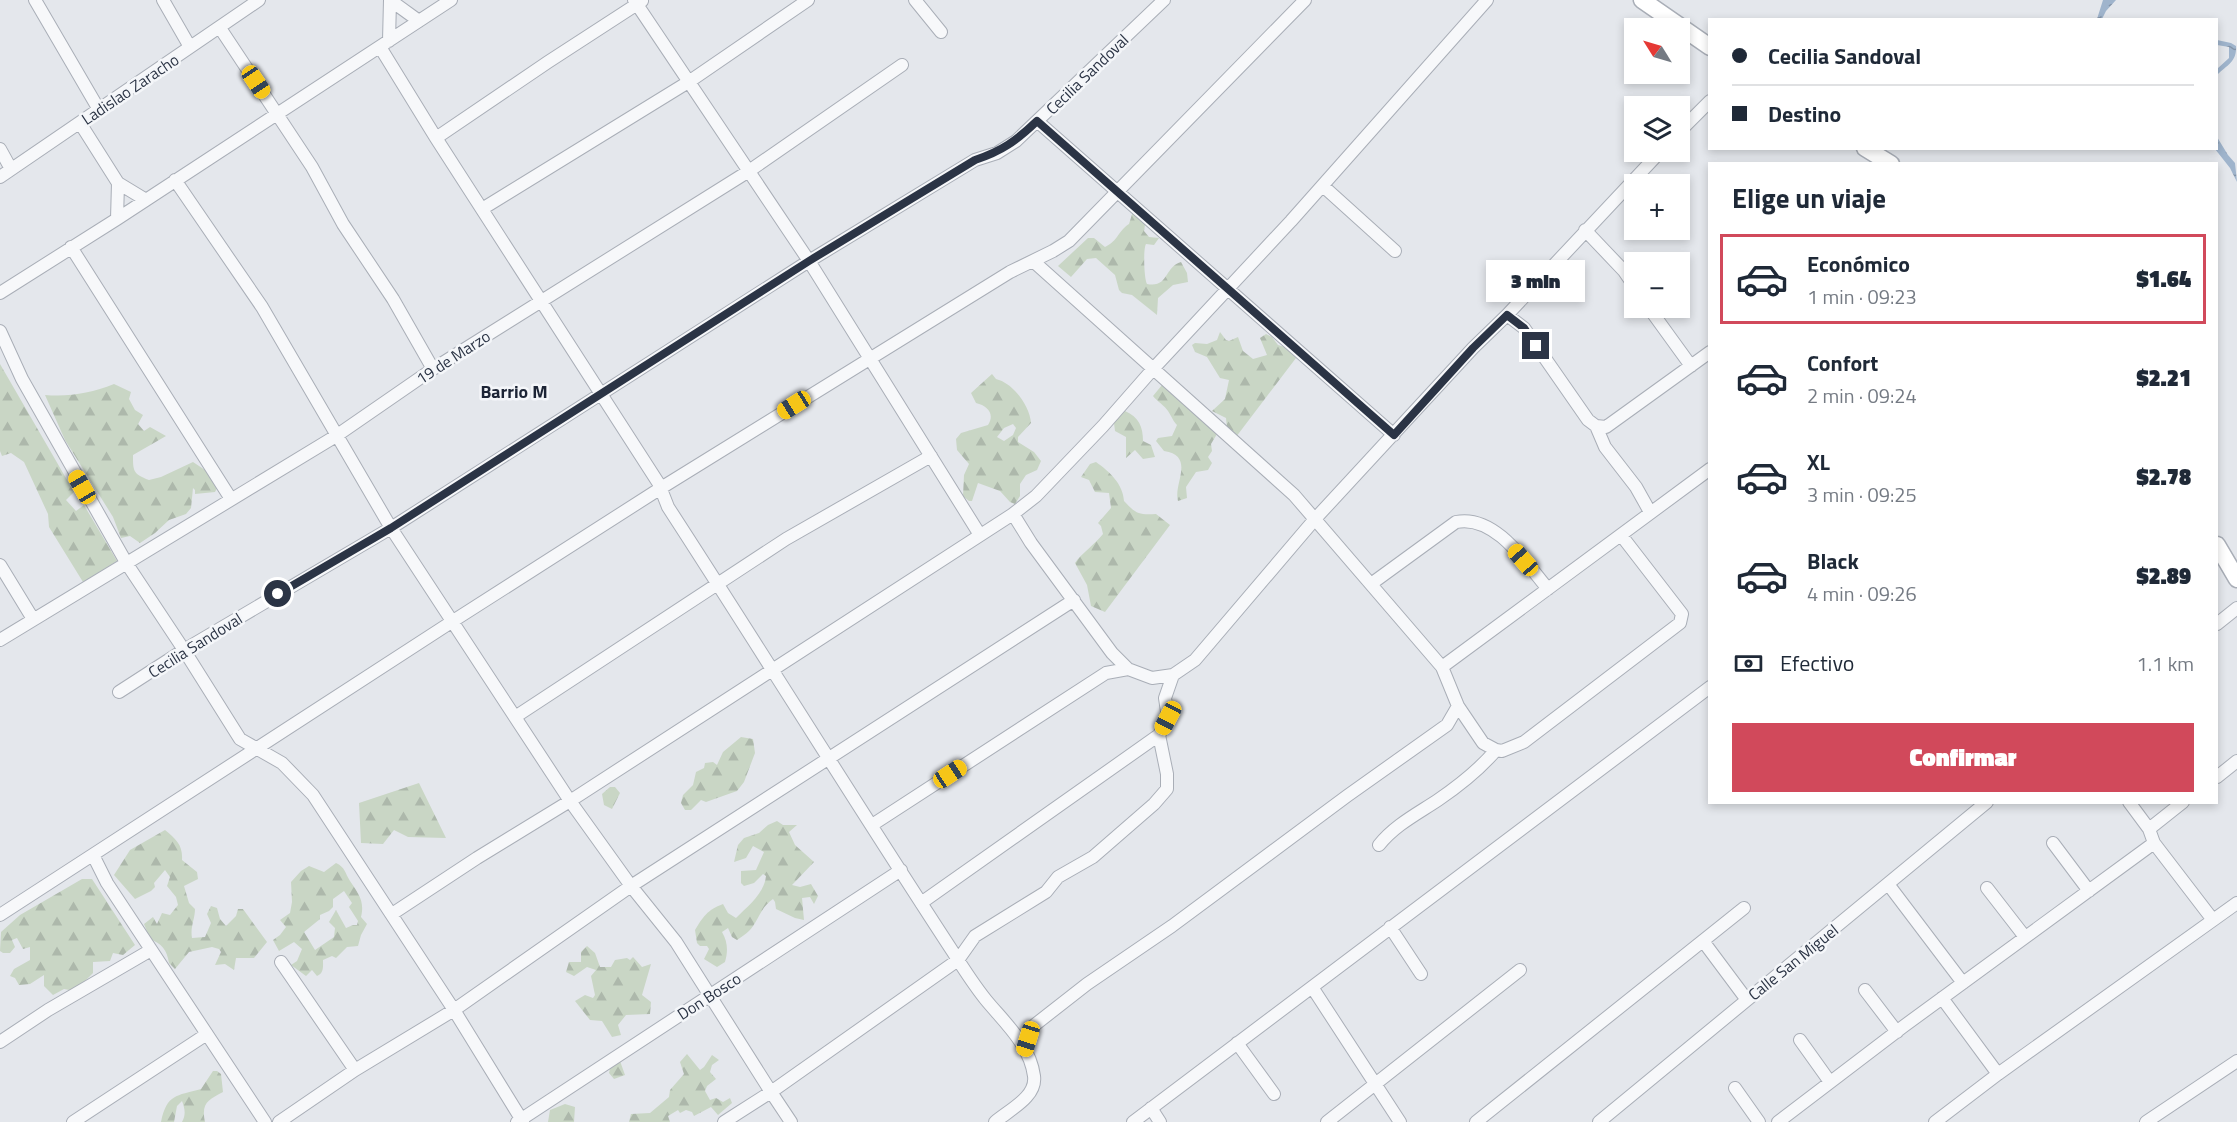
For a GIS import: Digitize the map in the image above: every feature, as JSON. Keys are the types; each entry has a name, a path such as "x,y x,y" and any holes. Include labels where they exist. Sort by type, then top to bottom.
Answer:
{"main road":[{"path":"1642,0 1708,46"},
{"path":"1868,150 1888,162"},
{"path":"2218,547 2237,579"}],"street":[{"path":"35,0 98,108"},
{"path":"163,0 190,48"},
{"name":"Ladislao Zaracho","path":"0,177 259,0"},
{"path":"419,21 390,0 384,44 436,138 602,395 660,488 668,507 921,903 958,960 1025,1050 1033,1070 1034,1086 1026,1098 995,1122"},
{"path":"0,293 452,0"},
{"path":"482,209 690,81 808,0"},
{"path":"915,0 941,32"},
{"name":"Cecilia Sandoval","path":"119,692 184,650 391,528 809,261 975,160 997,153 1016,141 1164,0"},
{"path":"0,915 660,488 1011,272 1069,241 1305,0"},
{"path":"392,914 1013,514 1036,496 1323,186 1487,0"},
{"path":"436,138 638,2 809,261 980,535"},
{"path":"220,27 312,167 344,224 393,299 433,369"},
{"name":"19 de Marzo","path":"0,640 336,436 433,369 749,171 902,65"},
{"path":"1690,121 1708,103"},
{"path":"1037,121 1394,435"},
{"path":"80,123 118,183 146,200"},
{"path":"0,149 11,169"},
{"path":"1013,514 1031,543 1112,653 1128,669 1152,678 1173,675 1195,660 1315,519 1473,348 1507,315 1650,162"},
{"path":"175,180 262,307 391,528 570,801 631,886 676,942 790,1122"},
{"path":"117,219 118,183"},
{"path":"1323,186 1395,251"},
{"path":"1585,230 1609,258 1624,271"},
{"path":"71,248 231,499"},
{"path":"1033,261 1294,495 1442,667 1458,706 1468,723 1483,743 1496,750 1509,749 1524,742 1680,622 1682,614 1621,535"},
{"path":"1507,315 1524,328 1588,420 1596,426 1605,447 1636,487 1650,512"},
{"path":"1656,318 1692,366"},
{"path":"0,331 22,380 127,564 240,739 282,763 313,795 454,1010 520,1121"},
{"path":"1596,426 1606,427 1708,354"},
{"path":"515,717 786,538 931,456"},
{"path":"1442,667 1708,469"},
{"path":"1371,584 1456,522 1465,520 1500,535 1548,589"},
{"path":"0,565 33,620"},
{"path":"279,1122 355,1070 454,1010 631,886 1074,600"},
{"path":"2218,623 2237,608"},
{"path":"872,825 1106,673 1128,669"},
{"path":"921,903 1159,735 1168,718 1165,698 1173,675"},
{"path":"1133,1122 1708,688"},
{"path":"1025,1050 1032,1027 1087,984 1172,926 1447,725 1458,706"},
{"path":"1447,725 1468,723"},
{"path":"724,1122 771,1092 958,960 975,936 1046,891 1058,877 1093,857 1154,804 1167,789 1167,774 1159,735"},
{"path":"1379,845 1389,833 1407,819 1466,780 1496,750"},
{"path":"2218,776 2237,761"},
{"name":"Calle San Miguel","path":"1599,1122 1985,804"},
{"path":"2130,804 2149,829 2154,843 2213,920"},
{"path":"2149,829 2180,804"},
{"path":"2053,843 2089,891"},
{"path":"1778,1122 1942,998 2154,843"},
{"path":"93,855 107,883 265,1122"},
{"name":"Don Bosco","path":"520,1121 901,870"},
{"path":"1888,884 1963,983"},
{"path":"1987,888 2025,937"},
{"path":"1935,1122 1998,1074 2237,903"},
{"path":"1480,1121 1744,908"},
{"path":"1390,927 1420,974"},
{"path":"1703,941 1747,1000"},
{"path":"0,1042 48,1010 151,950"},
{"path":"281,962 355,1070"},
{"path":"1327,1122 1520,970"},
{"path":"1312,987 1400,1122"},
{"path":"1865,990 1897,1032"},
{"path":"1942,998 1998,1074"},
{"path":"1006,1022 1032,1027"},
{"path":"73,1122 207,1034"},
{"path":"1800,1040 1830,1082"},
{"path":"1237,1043 1274,1094"},
{"path":"2146,1122 2237,1061"},
{"path":"1735,1088 1759,1122"},
{"path":"1150,1108 1160,1122"}],"green space":[{"path":"1133,211 1146,219 1144,231 1149,237 1159,238 1154,245 1146,244 1145,247 1147,284 1159,283 1172,268 1181,262 1187,273 1188,282 1173,285 1158,298 1157,315 1132,295 1122,293 1115,275 1096,258 1087,259 1071,277 1058,266 1088,238 1094,238 1105,247 1109,245 1129,224"},
{"path":"1220,332 1229,341 1238,337 1243,351 1253,359 1267,355 1260,338 1266,334 1296,358 1236,437 1227,428 1226,418 1212,411 1225,399 1229,380 1220,378 1207,357 1195,352 1192,345 1207,344 1217,340"},
{"path":"0,364 74,492 66,500 76,511 84,505 117,561 83,582 49,527 48,514 24,462 11,453 2,456 0,451"},
{"path":"992,374 1020,396 1028,410 1031,423 1018,437 1018,442 1034,452 1041,461 1037,470 1026,475 1020,484 1020,496 1015,504 1000,491 978,483 972,501 963,496 964,475 969,464 957,450 956,439 961,433 988,425 991,417 984,406 976,403 971,393","holes":["1013,424 1016,428 1013,435 1004,441 997,437 1004,428"]},
{"path":"114,384 131,392 129,399 135,410 143,415 138,424 144,431 150,427 166,436 133,455 137,474 149,480 193,462 205,470 218,486 215,492 195,494 193,488 191,508 186,514 169,520 140,543 130,536 121,538 113,517 65,440 45,395 80,394"},
{"path":"1162,385 1217,434 1211,444 1212,451 1208,457 1212,463 1208,470 1196,472 1186,487 1187,498 1178,501 1181,472 1179,459 1174,454 1164,451 1156,441 1158,438 1172,436 1177,425 1167,409 1153,396"},
{"path":"1125,411 1134,416 1139,423 1143,441 1151,445 1155,457 1143,459 1135,450 1126,458 1126,437 1115,431 1114,423 1118,415"},
{"path":"1096,462 1115,479 1124,501 1132,509 1142,514 1156,514 1170,525 1105,612 1091,606 1087,585 1075,563 1103,534 1098,523 1111,508 1109,493 1095,492 1089,480 1081,477 1090,464"},
{"path":"741,737 753,739 755,753 744,782 737,791 706,802 701,800 691,810 685,810 681,803 683,795 693,785 696,772 704,768 705,763 713,762 717,765 723,752"},
{"path":"419,783 446,838 408,837 394,830 383,844 361,843 359,803"},
{"path":"610,787 615,787 620,793 612,809 604,805 602,794"},
{"path":"777,821 783,825 797,825 789,832 795,845 814,862 792,885 800,887 811,884 818,896 814,904 810,897 802,898 804,920 776,909 773,899 764,907 751,929 737,940 732,937 728,928 722,932 727,954 725,962 717,967 704,959 709,949 697,943 695,930 706,914 723,904 728,913 736,918 759,894 766,876 763,874 754,883 744,886 741,883 741,871 756,870 764,852 753,846 746,858 734,862 738,845 744,838 759,833"},
{"path":"165,830 178,843 182,860 197,872 198,879 184,886 189,903 195,909 192,938 205,937 211,923 207,914 211,906 217,908 220,919 226,926 236,916 238,909 243,909 267,942 254,958 236,958 234,970 225,964 215,965 221,952 212,947 189,952 175,969 169,963 163,948 150,939 144,924 153,917 157,924 162,913 170,915 178,905 176,897 167,886 170,877 165,870 154,883 155,887 151,891 135,899 114,875 130,850"},
{"path":"336,863 343,868 360,898 361,917 367,924 358,946 347,947 336,958 332,956 323,960 323,970 319,975 317,976 312,970 306,976 291,965 297,961 302,949 294,942 279,951 273,940 286,927 280,920 290,913 291,882 309,866 324,872","holes":["344,891 352,903 349,907 358,921 357,925 346,928 336,910 329,922 335,928 334,937 315,950 304,932 320,919 320,915 333,907 333,899"]},
{"path":"82,879 92,879 135,945 123,955 113,953 110,961 93,962 93,973 75,991 64,989 53,995 44,986 44,975 30,984 19,985 15,978 10,976 14,969 30,960 30,947 23,949 17,938 12,940 15,947 10,953 3,953 0,951 1,932 20,915"},
{"path":"587,946 595,953 600,967 611,967 615,960 627,958 630,960 633,957 642,967 651,964 642,995 651,1002 650,1014 626,1015 618,1025 621,1035 612,1037 602,1021 590,1020 575,1001 585,995 593,998 595,995 591,976 596,970 587,967 574,976 566,972 569,962 581,962 581,952"},
{"path":"687,1054 700,1070 712,1055 719,1060 712,1065 710,1072 716,1079 707,1086 705,1091 710,1100 716,1098 723,1102 730,1098 732,1103 718,1115 711,1107 694,1116 692,1112 686,1110 680,1113 678,1110 668,1116 670,1122 629,1122 631,1114 650,1113 669,1097 670,1090 684,1074 680,1062"},
{"path":"620,1061 625,1075 614,1079 609,1073 611,1063"},
{"path":"213,1071 221,1074 223,1092 213,1097 205,1106 205,1122 182,1122 185,1112 182,1101 177,1106 174,1122 161,1122 170,1101 179,1095 201,1089"},
{"path":"565,1104 575,1107 574,1122 548,1122 550,1110"}],"water":[{"path":"2103,0 2116,0 2102,18 2097,18"},
{"path":"2218,40 2231,43 2236,46 2236,51 2233,60 2218,74 2218,68 2229,58 2229,47 2218,45"},
{"path":"2218,139 2235,163 2237,182 2230,168 2216,150 2218,150"}],"district":[{"name":"Barrio M","path":"514,391"}],"route":[{"path":"278,594 391,528 809,261 975,160 997,153 1016,141 1037,121 1394,435 1473,348 1507,315 1524,328 1536,346"}]}
